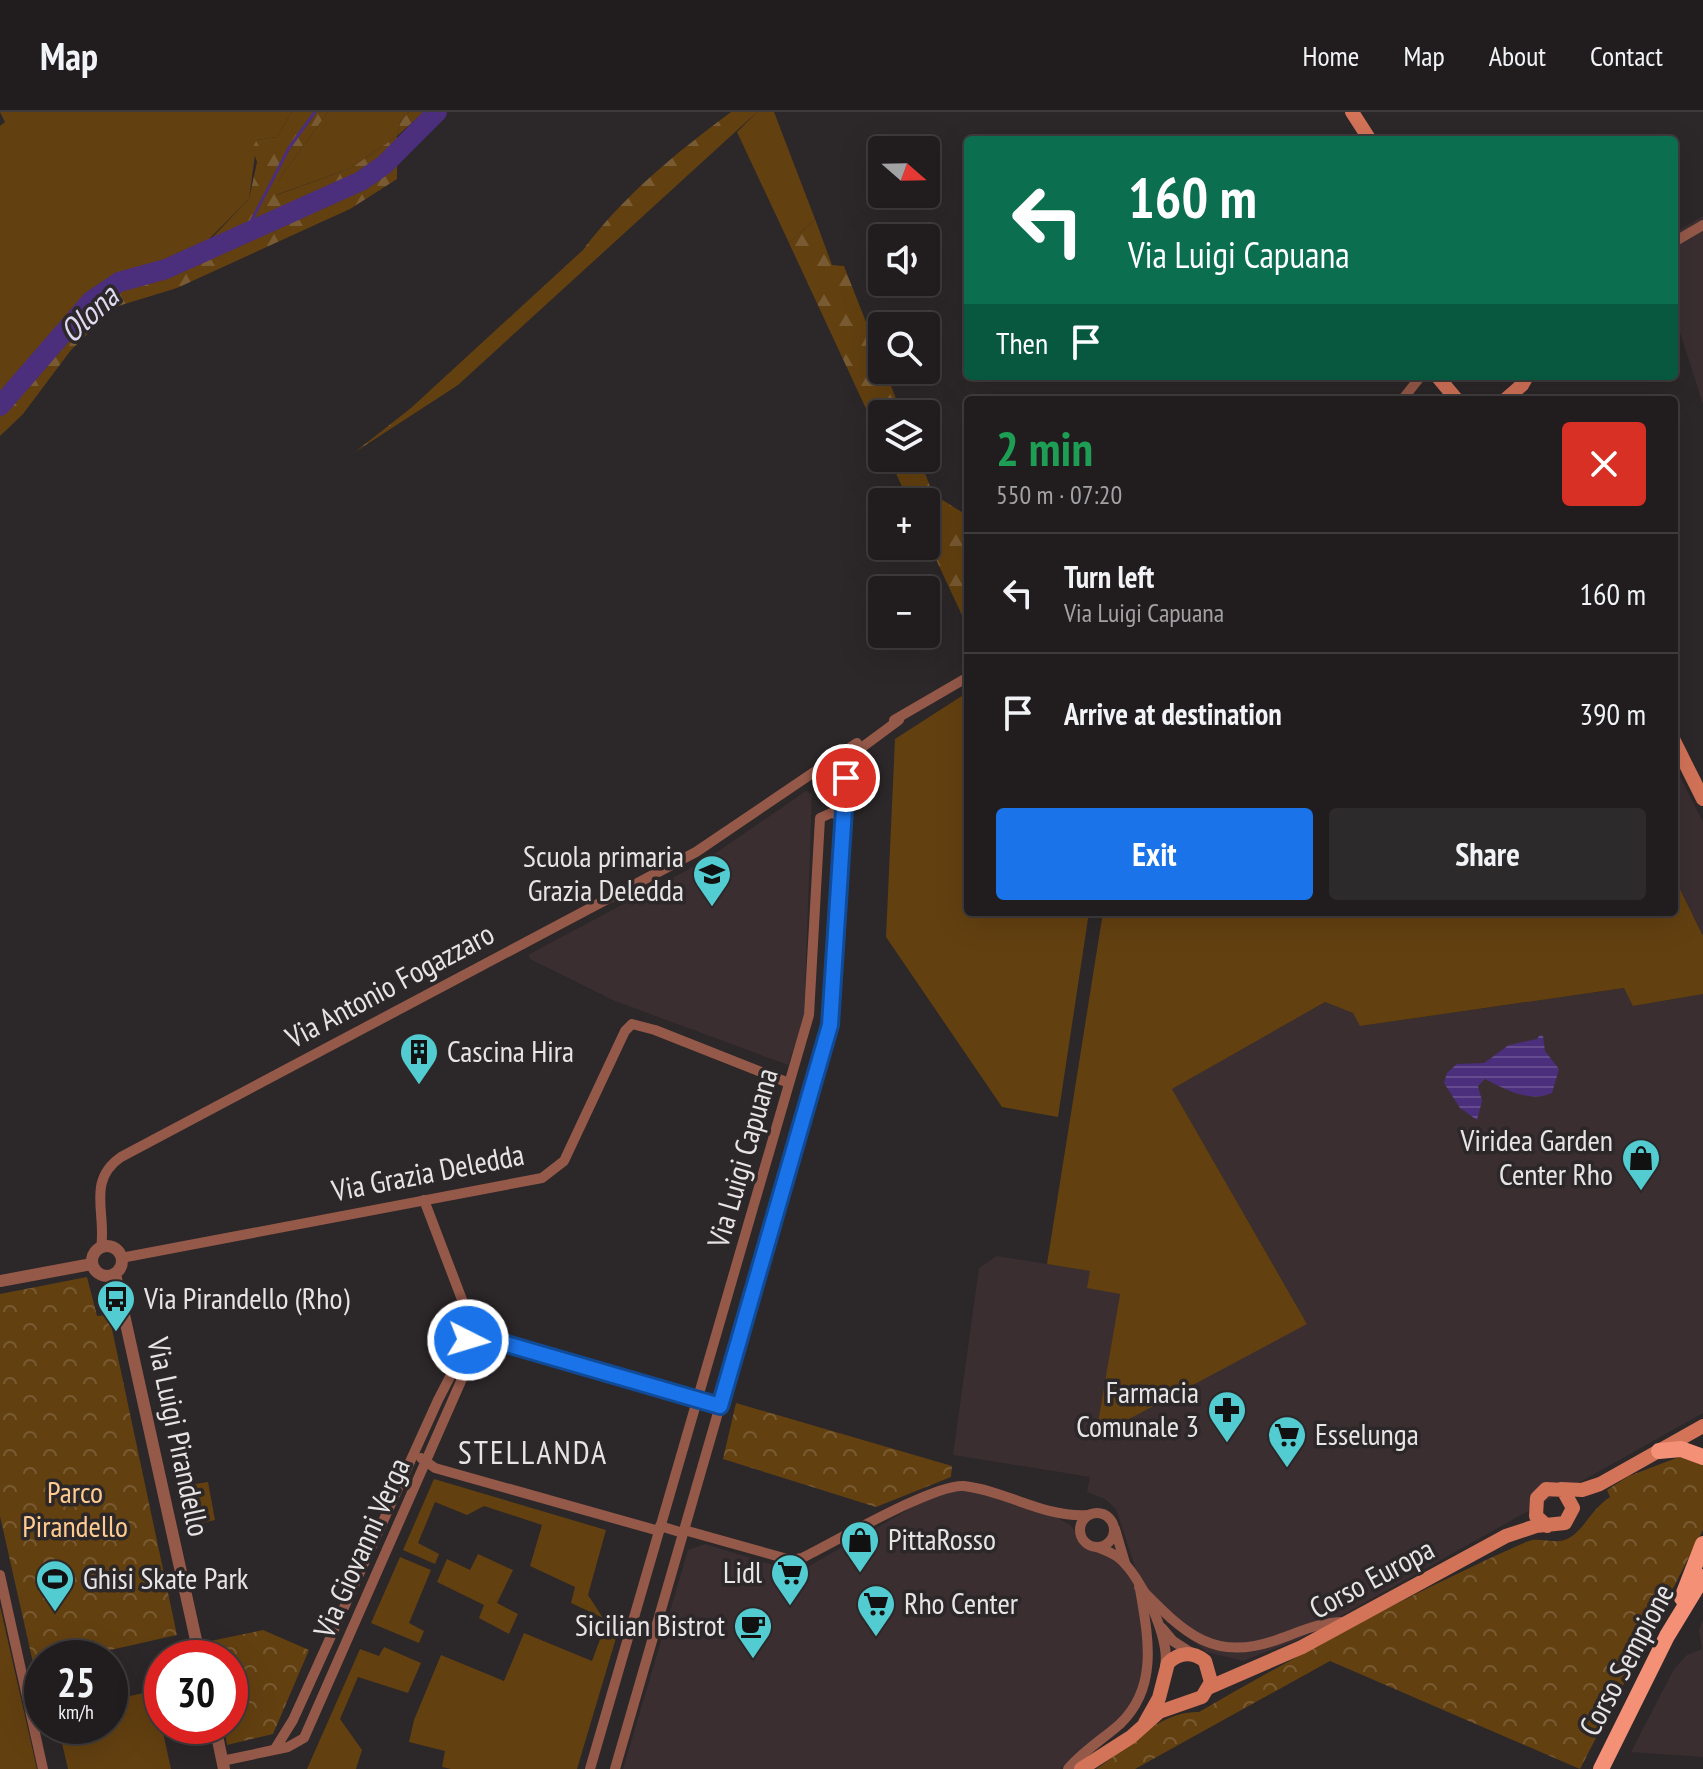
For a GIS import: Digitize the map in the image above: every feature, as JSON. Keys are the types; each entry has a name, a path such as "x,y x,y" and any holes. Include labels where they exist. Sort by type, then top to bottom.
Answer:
{"main road":[{"path":"1352,112 1367,136"},
{"path":"1440,380 1454,396"},
{"path":"1678,749 1703,799"},
{"path":"1600,1484 1559,1526 1547,1526 1536,1516 1535,1502 1546,1489 1582,1490 1600,1484 1703,1426"},
{"path":"1659,1451 1681,1449 1703,1457"},
{"path":"1561,1489 1572,1500 1570,1518"},
{"name":"Corso Europa","path":"1503,1538 1525,1519 1535,1502"},
{"name":"Corso Europa","path":"1210,1687 1350,1622 1503,1538 1529,1528 1547,1526"},
{"path":"1667,1636 1703,1544"},
{"name":"Corso Sempione","path":"1601,1769 1667,1636 1703,1577"},
{"path":"1081,1769 1131,1737 1170,1706 1197,1701 1210,1687 1212,1676 1200,1658 1177,1656 1164,1673 1159,1698 1145,1723"},
{"name":"Corso Europa","path":"1200,1658 1222,1667 1264,1664"},
{"path":"1164,1673 1171,1697 1184,1702"}],"street":[{"path":"1678,240 1703,225"},
{"path":"1405,396 1418,380"},
{"path":"811,773 823,772 846,778 853,754 899,720 964,679"},
{"name":"Via Antonio Fogazzaro","path":"101,1248 100,1185 110,1166 121,1157 696,852 811,773 899,720"},
{"name":"Via Luigi Capuana","path":"615,1769 830,1025 846,778"},
{"name":"Via Luigi Capuana","path":"590,1769 809,1015 820,818 831,813 843,816"},
{"name":"Via Grazia Deledda","path":"121,1258 542,1178 558,1168 625,1031 632,1024 655,1030 789,1083"},
{"path":"424,1200 474,1331 481,1332 476,1342 720,1406"},
{"path":"111,1247 121,1258 115,1274 101,1275 92,1264 94,1254 101,1248 111,1247"},
{"path":"0,1281 92,1264"},
{"name":"Via Luigi Pirandello","path":"115,1274 196,1640"},
{"name":"Via Giovanni Verga","path":"275,1749 293,1720 415,1453 476,1342"},
{"name":"Via Giovanni Verga","path":"223,1765 297,1744 304,1738 476,1342"},
{"path":"415,1453 435,1468 660,1529 684,1531 796,1560 945,1487 963,1486 993,1492 1050,1512 1070,1524 1082,1538 1126,1565"},
{"path":"1050,1512 1103,1513 1113,1524 1126,1565 1158,1623 1167,1654 1164,1673"},
{"path":"1082,1538 1080,1528 1088,1515"},
{"path":"1097,1547 1111,1540 1113,1524"},
{"path":"0,1575 43,1769"},
{"path":"1139,1587 1183,1630 1221,1647 1246,1650 1330,1622 1350,1622"},
{"path":"1068,1769 1122,1722 1142,1691 1149,1660 1139,1587"},
{"path":"1158,1623 1173,1641 1200,1658"},
{"path":"219,1744 223,1765"}],"shaded area":[{"path":"1703,216 1703,404 1678,326 1678,231"},
{"path":"1678,773 1703,822 1703,936 1678,885"},
{"name":"Scuola primaria Grazia Deledda","path":"806,791 812,794 804,1019 788,1065 615,1001 530,959 528,955 704,861"},
{"path":"1625,988 1634,1006 1703,994 1703,1413 1300,1639 1243,1661 1207,1652 1168,1623 1135,1567 1116,1509 1105,1499 1087,1492 1090,1477 953,1455 979,1268 997,1256 1090,1271 1120,1293 1099,1423 1307,1324 1172,1089 1325,1002 1353,1013 1361,1026"},
{"path":"1543,1036 1545,1051 1559,1069 1552,1093 1526,1096 1485,1079 1478,1086 1482,1101 1477,1120 1460,1108 1444,1083 1447,1073 1457,1064 1484,1063 1509,1045 1537,1039"},
{"path":"962,1487 1049,1513 1070,1525 1085,1543 1118,1559 1138,1588 1147,1643 1140,1690 1121,1720 1060,1769 623,1769 688,1550 705,1544 793,1571 802,1570 946,1488"},
{"path":"1703,1619 1703,1757 1631,1752 1674,1669 1687,1655 1702,1649 1699,1630"}],"green space":[{"path":"0,112 292,112 277,137 257,140 249,199 196,252 118,276 86,296 0,397 0,126 5,122"},
{"path":"292,112 328,112 280,178 277,195 351,168 397,136 397,179 350,209 177,288 115,307 71,350 23,414 0,436 0,415 92,306 120,287 164,275 186,265 249,199 257,162 252,148 257,140 277,137"},
{"path":"328,112 409,112 400,122 397,136 351,168 276,195 280,178"},
{"path":"409,112 424,112 397,136 400,122"},
{"path":"731,112 757,112 458,385 355,452 411,408 583,250 616,211 652,176"},
{"path":"757,112 774,112 815,219 789,243 737,132"},
{"path":"815,219 832,265 844,266 868,327 868,384 890,384 897,400 868,400 868,413 789,243"},
{"path":"895,472 924,472 931,488 903,488"},
{"path":"940,498 964,513 964,619 936,560 940,560"},
{"path":"964,695 964,916 1088,916 1058,1117 1002,1107 886,937 895,739"},
{"path":"1678,885 1703,936 1703,994 1633,1006 1624,988 1360,1026 1353,1013 1325,1002 1172,1089 1307,1324 1116,1426 1098,1423 1120,1294 1087,1288 1090,1271 1047,1264 1102,916 1678,916"},
{"name":"Parco Pirandello","path":"87,1277 97,1316 109,1315 177,1635 128,1646 128,1640 28,1640 0,1516 0,1294"},
{"path":"736,1403 952,1466 951,1477 876,1507 723,1459"},
{"path":"1679,1457 1703,1465 1703,1530 1580,1769 1330,1661 1135,1769 1096,1769 1157,1724 1184,1713 1199,1712 1442,1581 1526,1542 1557,1541 1573,1536 1610,1497 1607,1490 1629,1476"},
{"path":"434,1479 606,1530 588,1595 603,1618 571,1603 575,1587 530,1566 542,1525 484,1506 467,1515 435,1502 418,1543 439,1554 435,1564 403,1550"},
{"path":"208,1482 215,1520 197,1524 189,1485"},
{"path":"478,1554 513,1570 497,1603 518,1614 509,1634 479,1618 484,1605 437,1582 447,1559 470,1570"},
{"path":"400,1557 431,1570 409,1623 424,1631 419,1643 371,1623"},
{"path":"0,1606 24,1712 24,1744 31,1744 37,1769 0,1769"},
{"path":"263,1630 309,1650 273,1734 248,1740 248,1640 216,1640"},
{"path":"524,1633 592,1661 602,1634 616,1638 577,1769 451,1769 442,1767 445,1751 409,1742 414,1720 441,1655 504,1681"},
{"path":"384,1647 421,1663 408,1693 358,1677 340,1719 362,1750 356,1769 307,1769 360,1649 379,1656"},
{"path":"144,1693 144,1744 166,1744 171,1769 68,1769 62,1744 128,1744 128,1696"}],"waterway":[{"name":"Olona","path":"244,235 289,148 315,112"},
{"name":"Olona","path":"0,406 91,301 119,282 166,269 361,181 384,165 437,112"}],"place":[{"name":"Scuola primaria Grazia Deledda","path":"712,908"},
{"name":"Cascina Hira","path":"419,1086"},
{"name":"Viridea Garden Center Rho","path":"1641,1192"},
{"name":"Via Pirandello (Rho)","path":"116,1333"},
{"name":"Farmacia Comunale 3","path":"1227,1444"},
{"name":"Esselunga","path":"1287,1469"},
{"name":"PittaRosso","path":"860,1574"},
{"name":"Lidl","path":"790,1607"},
{"name":"Ghisi Skate Park","path":"55,1613"},
{"name":"Rho Center","path":"876,1638"},
{"name":"Sicilian Bistrot","path":"753,1660"}],"district":[{"name":"STELLANDA","path":"533,1453"}],"route":[{"path":"468,1340 476,1347 481,1345 484,1338 720,1406 830,1025 846,778"}]}
